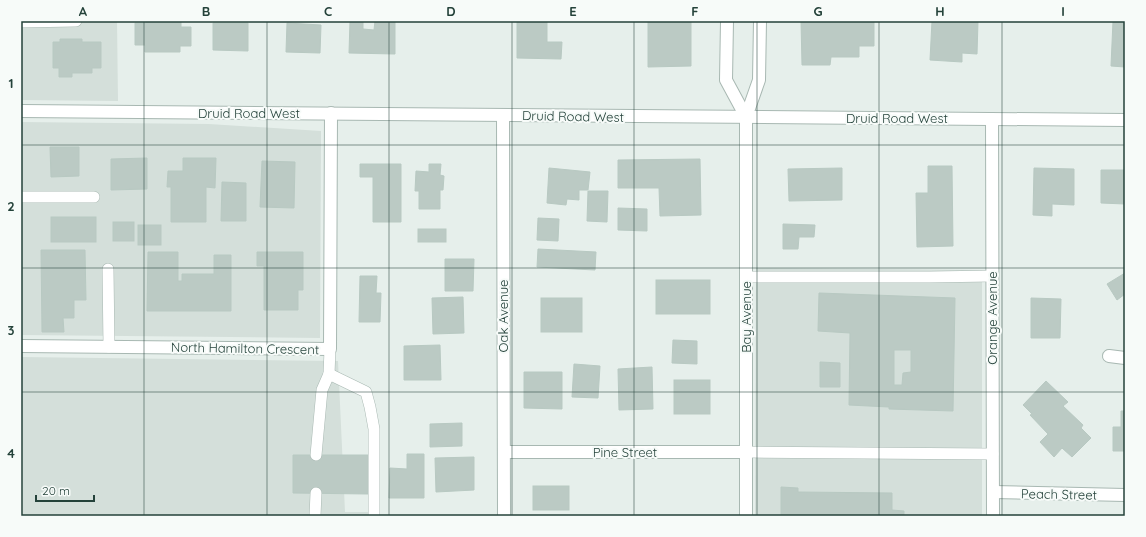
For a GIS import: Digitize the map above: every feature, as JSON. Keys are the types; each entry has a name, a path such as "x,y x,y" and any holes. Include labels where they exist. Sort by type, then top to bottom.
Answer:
{"street":[{"name":"Bay Avenue","path":"727,21 726,80 746,117"},
{"name":"Bay Avenue","path":"746,516 746,117 759,80 760,21"},
{"name":"Druid Road West","path":"21,111 1125,120"},
{"name":"North Hamilton Crescent","path":"21,346 330,349 331,113"},
{"name":"Oak Avenue","path":"503,115 504,516"},
{"name":"Orange Avenue","path":"992,119 993,516"},
{"path":"1109,356 1125,358"},
{"name":"Pine Street","path":"504,452 746,452"},
{"name":"Peach Street","path":"993,492 1125,495"}],"lane":[{"path":"21,22 76,21"},
{"path":"21,197 94,197"},
{"path":"108,269 109,347"},
{"path":"746,277 992,276"},
{"path":"316,455 322,390 329,374 330,349"},
{"path":"329,374 366,392 374,429 374,516"},
{"path":"746,452 993,454"},
{"path":"315,516 316,494"}],"shaded area":[{"path":"21,21 117,21 118,101 21,100"},
{"path":"21,122 209,124 321,131 320,338 22,335"},
{"path":"756,268 982,270 982,516 755,516"},
{"path":"22,357 338,361 345,512 376,512 376,516 23,516"}],"building":[{"path":"146,21 181,21 181,27 191,27 191,46 180,46 180,52 145,52 145,45 135,45 135,23 146,23"},
{"path":"350,21 363,21 363,29 374,30 375,21 395,21 395,54 349,53"},
{"path":"517,21 547,21 547,42 562,42 561,59 517,58"},
{"path":"648,21 691,21 691,66 648,67"},
{"path":"801,21 874,21 874,46 859,46 859,57 831,57 830,65 802,65"},
{"path":"932,21 978,21 977,54 962,53 962,62 930,60"},
{"path":"1113,21 1125,21 1125,67 1111,66"},
{"path":"213,23 248,23 248,51 213,50"},
{"path":"287,23 321,25 320,53 286,52"},
{"path":"60,39 82,39 82,42 101,42 101,68 92,68 92,73 72,73 72,77 59,77 59,68 53,68 53,42 60,42"},
{"path":"50,147 79,147 79,176 51,177"},
{"path":"147,158 147,189 111,190 111,159"},
{"path":"183,158 216,158 215,188 206,187 206,222 171,222 171,187 167,187 168,171 183,171"},
{"path":"700,159 701,215 660,216 659,188 618,188 618,160"},
{"path":"262,161 295,162 294,208 260,207"},
{"path":"360,164 401,164 401,222 373,222 373,177 360,177"},
{"path":"429,164 441,164 440,175 444,176 443,190 440,190 440,209 419,209 419,191 415,191 416,171 429,172"},
{"path":"928,166 952,166 953,246 917,247 916,193 928,193"},
{"path":"549,168 590,172 588,190 579,190 579,200 567,199 566,205 547,203"},
{"path":"842,168 842,200 789,201 788,169"},
{"path":"1034,168 1074,169 1074,205 1052,204 1052,216 1033,215"},
{"path":"1101,170 1125,170 1125,204 1101,203"},
{"path":"222,182 246,183 246,221 221,221"},
{"path":"588,191 608,191 607,222 587,221"},
{"path":"618,208 647,209 647,231 618,230"},
{"path":"51,217 96,217 96,242 51,242"},
{"path":"538,218 559,219 558,241 537,240"},
{"path":"113,222 134,222 134,241 113,241"},
{"path":"783,224 815,225 814,237 799,237 798,249 783,249"},
{"path":"138,225 161,225 161,245 138,245"},
{"path":"418,229 446,229 446,242 418,242"},
{"path":"538,249 596,252 595,270 537,267"},
{"path":"41,250 85,250 86,300 74,300 74,318 63,318 64,332 42,332"},
{"path":"148,252 178,252 178,281 182,281 182,274 214,274 214,255 231,255 231,311 147,311"},
{"path":"257,252 303,252 303,290 298,290 298,310 264,310 264,266 257,266"},
{"path":"445,259 474,259 473,291 445,291"},
{"path":"1125,273 1125,294 1117,300 1107,284"},
{"path":"360,276 377,276 376,293 381,293 380,322 359,322"},
{"path":"656,280 710,280 710,314 656,314"},
{"path":"819,293 955,298 953,411 889,409 889,407 849,405 850,333 818,331","holes":["894,350 911,350 911,372 903,373 902,385 894,385"]},
{"path":"463,297 464,333 433,334 432,298"},
{"path":"541,298 582,298 582,332 541,332"},
{"path":"1031,298 1061,299 1060,338 1031,338"},
{"path":"673,340 697,341 697,364 672,363"},
{"path":"440,345 441,380 404,380 404,346"},
{"path":"820,362 840,363 840,387 820,387"},
{"path":"574,364 600,366 598,398 572,397"},
{"path":"652,367 653,409 619,410 618,369"},
{"path":"524,372 562,372 562,409 524,408"},
{"path":"674,380 710,380 710,414 674,414"},
{"path":"1046,381 1068,402 1063,406 1083,425 1081,428 1091,438 1072,457 1062,448 1054,457 1040,442 1048,434 1030,415 1032,414 1023,405"},
{"path":"1121,411 1125,411 1125,451 1113,451 1113,427 1121,427"},
{"path":"462,423 462,446 430,447 430,424"},
{"path":"407,454 424,454 424,498 389,498 390,468 407,469"},
{"path":"293,455 368,455 368,494 293,493"},
{"path":"474,457 474,490 436,492 435,458"},
{"path":"533,486 569,486 569,510 533,510"},
{"path":"781,487 798,488 798,492 892,493 892,510 904,511 904,516 781,516"}]}
